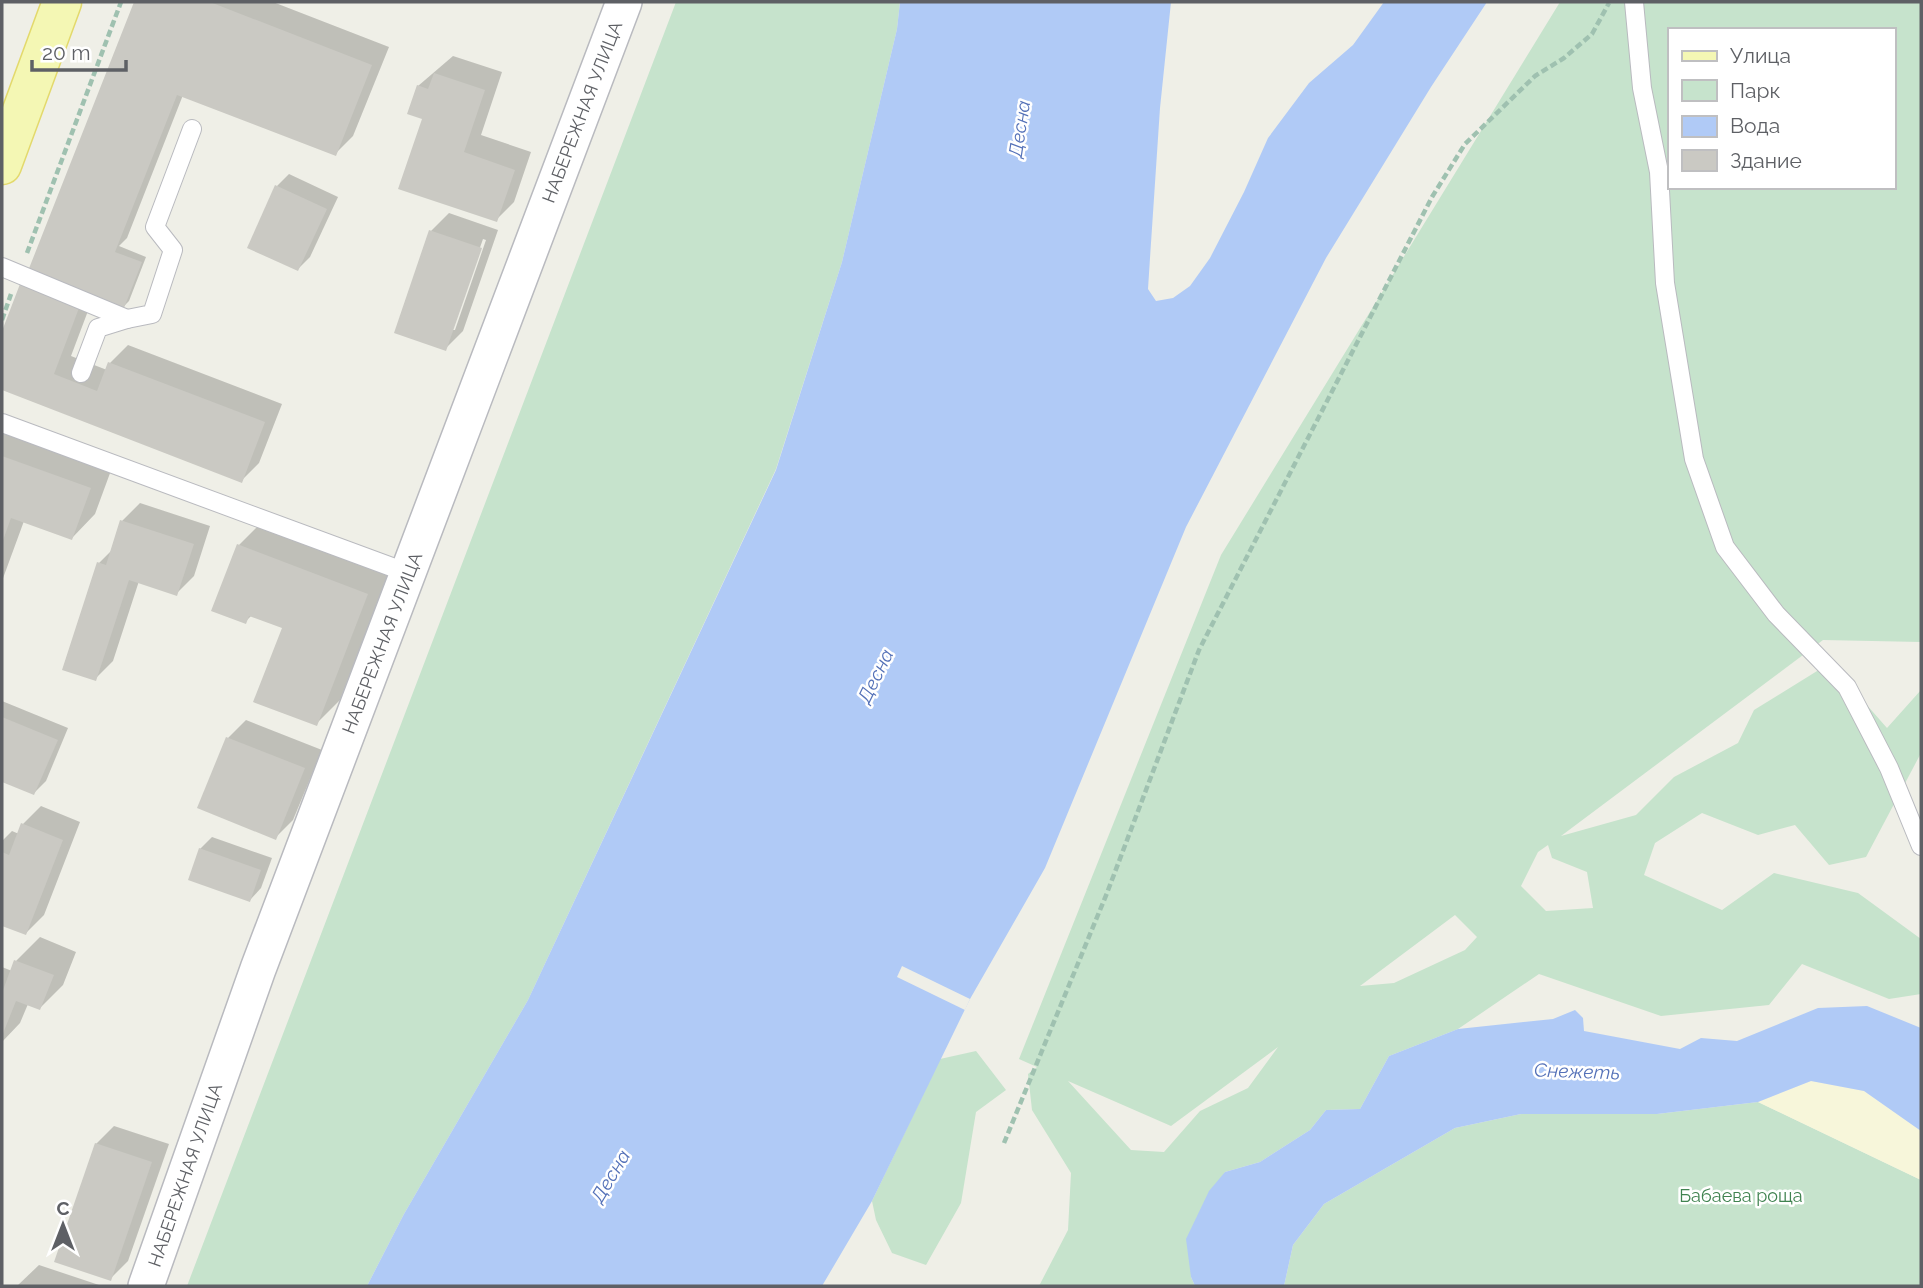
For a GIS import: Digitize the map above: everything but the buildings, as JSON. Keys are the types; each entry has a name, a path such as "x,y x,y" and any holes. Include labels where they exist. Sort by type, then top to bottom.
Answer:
{"main road":[{"path":"2,165 62,2"}],"street":[{"name":"НАБЕРЕЖНАЯ УЛИЦА","path":"146,1286 258,969 624,2"}],"lane":[{"path":"1634,2 1642,88 1659,173 1665,283 1695,460 1725,547 1776,614 1847,687 1889,768 1921,846"},
{"path":"81,373 98,328 152,314 173,250 155,227 192,129"},
{"path":"2,267 127,319"},
{"path":"2,423 408,573"}],"path":[{"path":"2,320 121,2"},
{"path":"1004,1143 1107,893 1199,650 1432,197 1465,144 1535,76 1564,58 1592,34 1610,2"}],"green space":[{"path":"676,2 900,2 897,29 842,262 776,469 528,1000 404,1214 367,1286 187,1286"},
{"path":"1560,2 1921,2 1921,642 1823,640 1561,836 1636,815 1674,777 1738,743 1754,710 1830,663 1887,728 1921,690 1921,753 1866,857 1829,865 1795,825 1758,835 1702,813 1655,843 1644,875 1722,910 1774,873 1858,893 1921,939 1921,994 1889,999 1802,964 1769,1005 1661,1016 1539,974 1458,1029 1389,1056 1360,1109 1326,1110 1310,1130 1260,1162 1225,1172 1191,1277 1195,1286 1039,1286 1068,1230 1071,1173 1032,1110 1028,1074 1037,1067 1019,1059 1221,555","holes":["1548,845 1552,858 1587,872 1593,908 1546,911 1521,886 1538,852","1455,915 1477,937 1465,950 1394,983 1360,986","1278,1047 1248,1088 1200,1111 1164,1152 1131,1150 1068,1081 1171,1126"]},
{"path":"976,1051 1006,1090 976,1112 961,1203 926,1265 892,1253 876,1220 872,1201 940,1059"},
{"name":"Бабаева роща","path":"1758,1102 1921,1180 1921,1286 1284,1286 1293,1245 1324,1204 1455,1128 1521,1114 1657,1114"}],"sand":[{"path":"1811,1081 1864,1091 1921,1131 1921,1180 1758,1102"}],"water":[{"name":"Десна","path":"900,2 1171,2 1160,108 1148,289 1156,301 1173,298 1190,286 1210,258 1268,138 1309,83 1353,45 1384,2 1487,2 1431,87 1326,258 1186,527 1045,868 970,999 872,1201 822,1286 367,1286 404,1214 528,1000 776,470 842,262 897,29"},
{"name":"Снежеть","path":"1867,1006 1921,1028 1921,1131 1864,1091 1811,1081 1758,1102 1657,1114 1521,1114 1455,1128 1324,1204 1293,1245 1284,1286 1195,1286 1191,1277 1186,1239 1209,1191 1225,1172 1260,1162 1310,1130 1326,1110 1360,1109 1389,1056 1458,1029 1553,1019 1575,1010 1583,1018 1584,1031 1680,1049 1701,1038 1737,1041 1818,1008"}],"pier":[{"path":"902,966 970,999 965,1010 897,977"}]}
